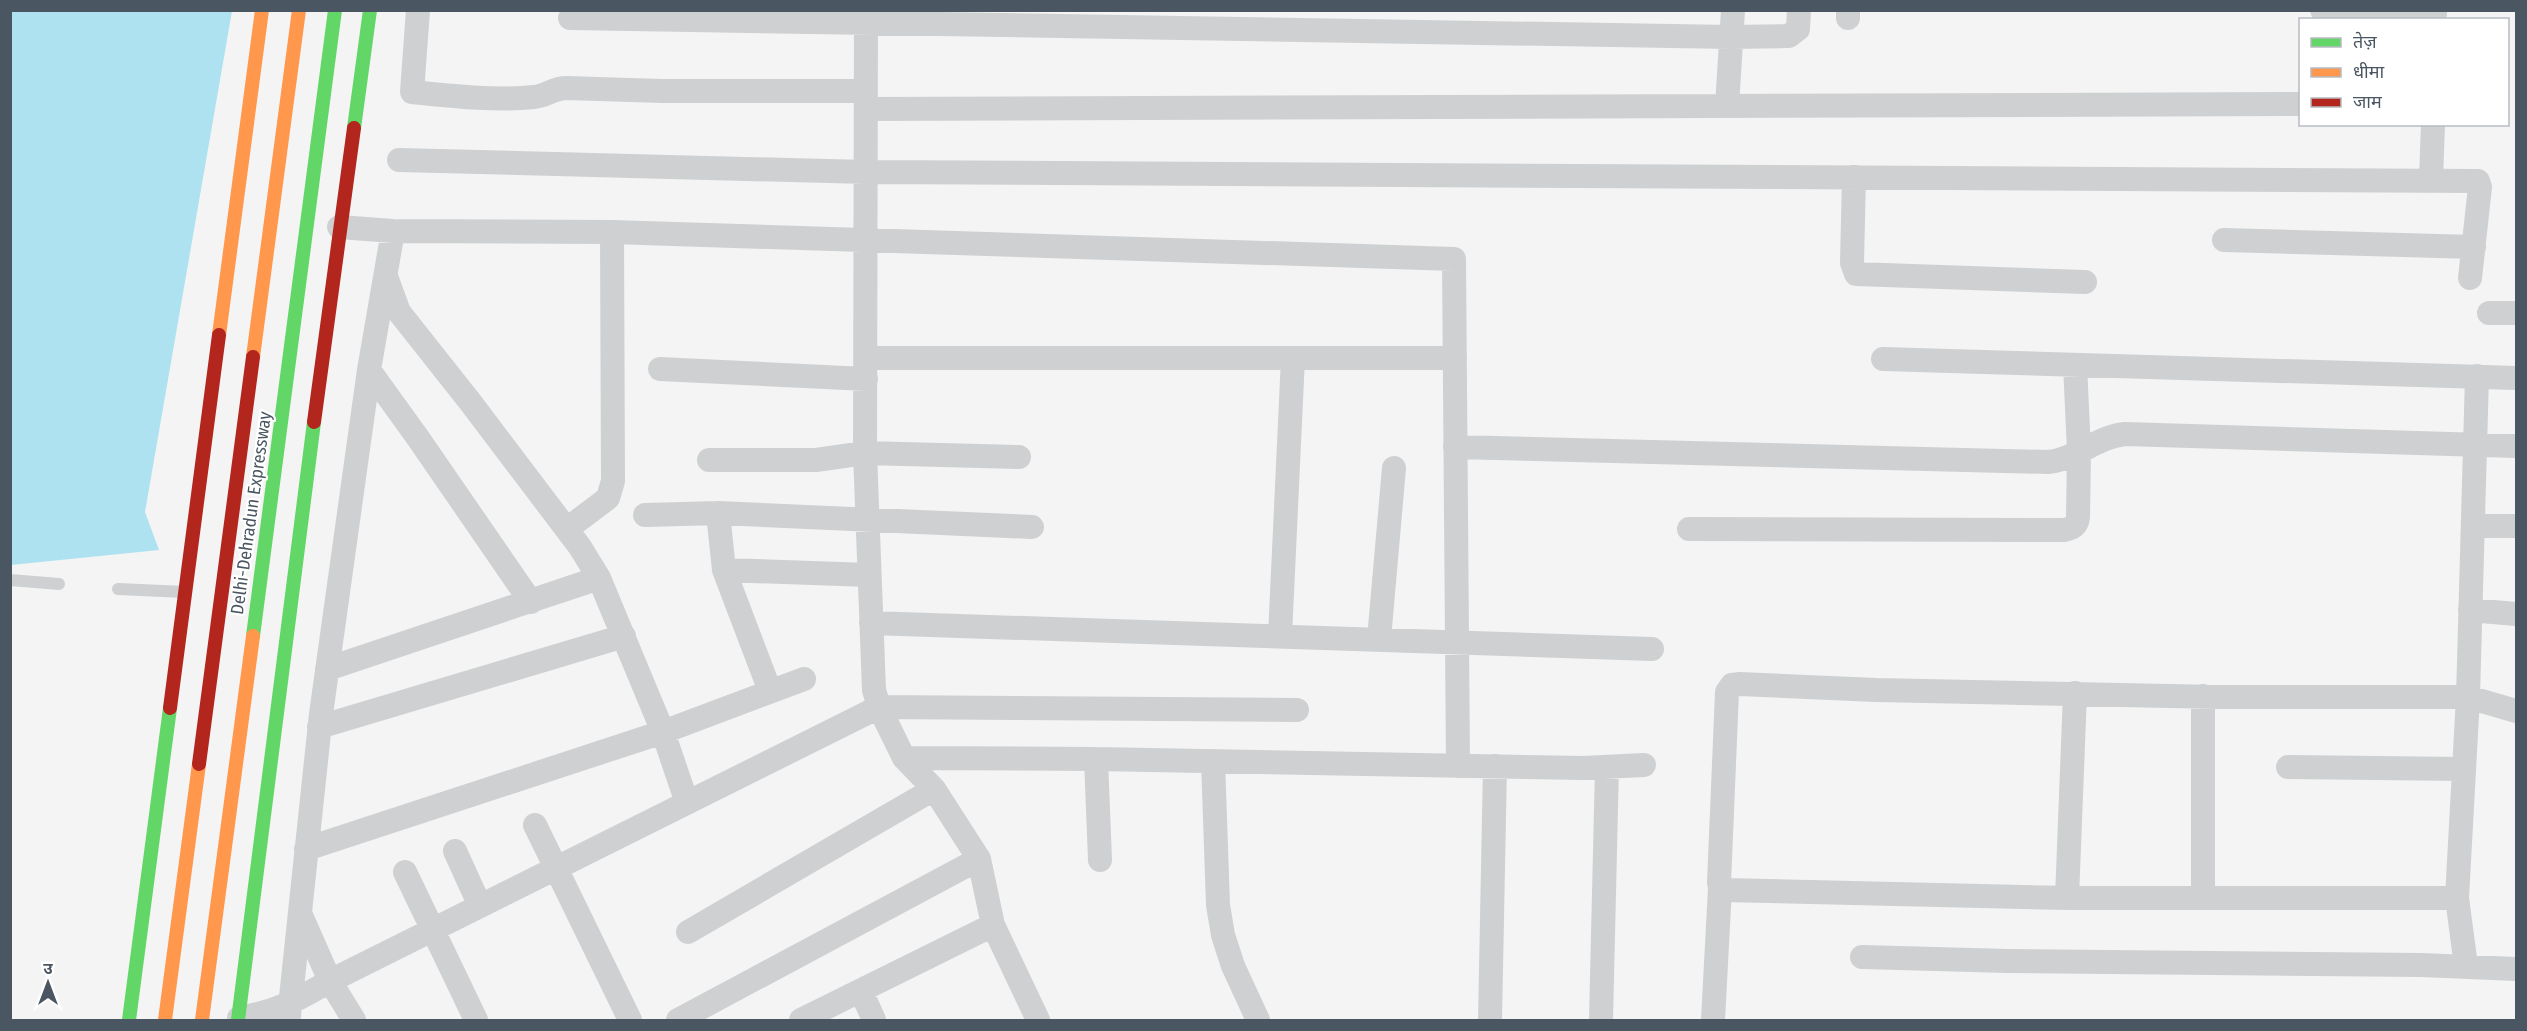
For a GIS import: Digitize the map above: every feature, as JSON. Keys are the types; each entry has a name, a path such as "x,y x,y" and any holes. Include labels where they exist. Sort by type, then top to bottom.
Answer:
{"main road":[{"path":"129,1020 262,10"},
{"name":"Delhi-Dehradun Expressway","path":"165,1020 299,10"},
{"name":"Delhi-Dehradun Expressway","path":"202,1020 335,10"},
{"path":"266,1014 370,10"}],"street":[{"path":"418,10 412,92 510,98 538,97 566,88 865,100 1726,106 2299,104"},
{"path":"1726,106 1733,10"},
{"path":"570,18 1018,18 1731,37 1789,36 1798,29 1799,10"},
{"path":"2322,10 2435,15"},
{"path":"866,17 865,453 872,673 879,707 904,758 934,789 979,860 993,925 1038,1020"},
{"path":"2431,180 2433,126"},
{"path":"399,160 866,172 2475,181 2480,184 2470,278"},
{"path":"1854,177 1852,263 1856,274 2085,282"},
{"path":"349,228 388,231 612,232 1454,259 1458,766"},
{"path":"266,1014 299,911 319,726 369,370 387,278 388,231"},
{"path":"567,529 608,498 613,481 612,232"},
{"path":"2224,240 2474,247"},
{"path":"387,278 399,312 567,529 599,578 663,732 687,803"},
{"path":"2489,313 2517,313"},
{"path":"660,369 866,368 1293,358 1455,358"},
{"path":"1280,636 1293,358"},
{"path":"1883,359 2517,378"},
{"path":"1689,530 2064,531 2073,528 2077,524 2079,451 2075,365"},
{"path":"369,370 531,602"},
{"path":"2466,966 2457,898 2468,697 2477,376"},
{"path":"1455,447 2049,462 2106,438 2124,435 2517,446"},
{"path":"709,460 816,460 865,453 1019,457"},
{"path":"1380,639 1394,468"},
{"path":"718,513 724,570 770,691"},
{"path":"645,515 718,513 1032,527"},
{"path":"2473,526 2517,526"},
{"path":"724,570 869,575"},
{"path":"327,669 599,578"},
{"path":"2470,610 2517,614"},
{"path":"871,623 1652,649"},
{"path":"319,726 624,636"},
{"path":"306,849 663,732 804,678"},
{"path":"1713,1020 1720,888 1725,700 1732,685 2203,696 2468,697 2517,711"},
{"path":"2067,898 2075,693"},
{"path":"2203,696 2203,898"},
{"path":"266,1014 879,707 1297,710"},
{"path":"904,758 1458,766 1607,767 1644,765"},
{"path":"1096,759 1100,860"},
{"path":"1213,761 1218,905 1223,935 1233,966 1258,1020"},
{"path":"1490,1020 1495,766"},
{"path":"1601,1020 1607,767"},
{"path":"2288,767 2464,769"},
{"path":"688,932 934,789"},
{"path":"535,825 630,1020"},
{"path":"455,851 480,906"},
{"path":"678,1020 979,860"},
{"path":"405,872 431,931 476,1020"},
{"path":"1720,888 1729,891 2067,898 2457,898"},
{"path":"299,911 330,981 354,1020"},
{"path":"801,1020 993,925"},
{"path":"1862,957 2008,962 2466,966 2517,969"},
{"path":"861,991 874,1020"}],"lane":[{"path":"10,580 59,584"},
{"path":"118,589 186,592"}],"water":[{"path":"11,10 232,11 145,512 159,550 11,565"}],"traffic: fast":[{"path":"253,636 335,10"},
{"path":"354,128 370,10"},
{"path":"238,1020 314,422"},
{"path":"129,1020 170,708"}],"traffic: slow":[{"path":"219,335 262,10"},
{"path":"253,357 299,10"},
{"path":"202,1020 253,636"},
{"path":"165,1020 199,764"}],"traffic: jam":[{"path":"314,422 354,128"},
{"path":"170,708 219,335"},
{"path":"199,764 253,357"}]}
